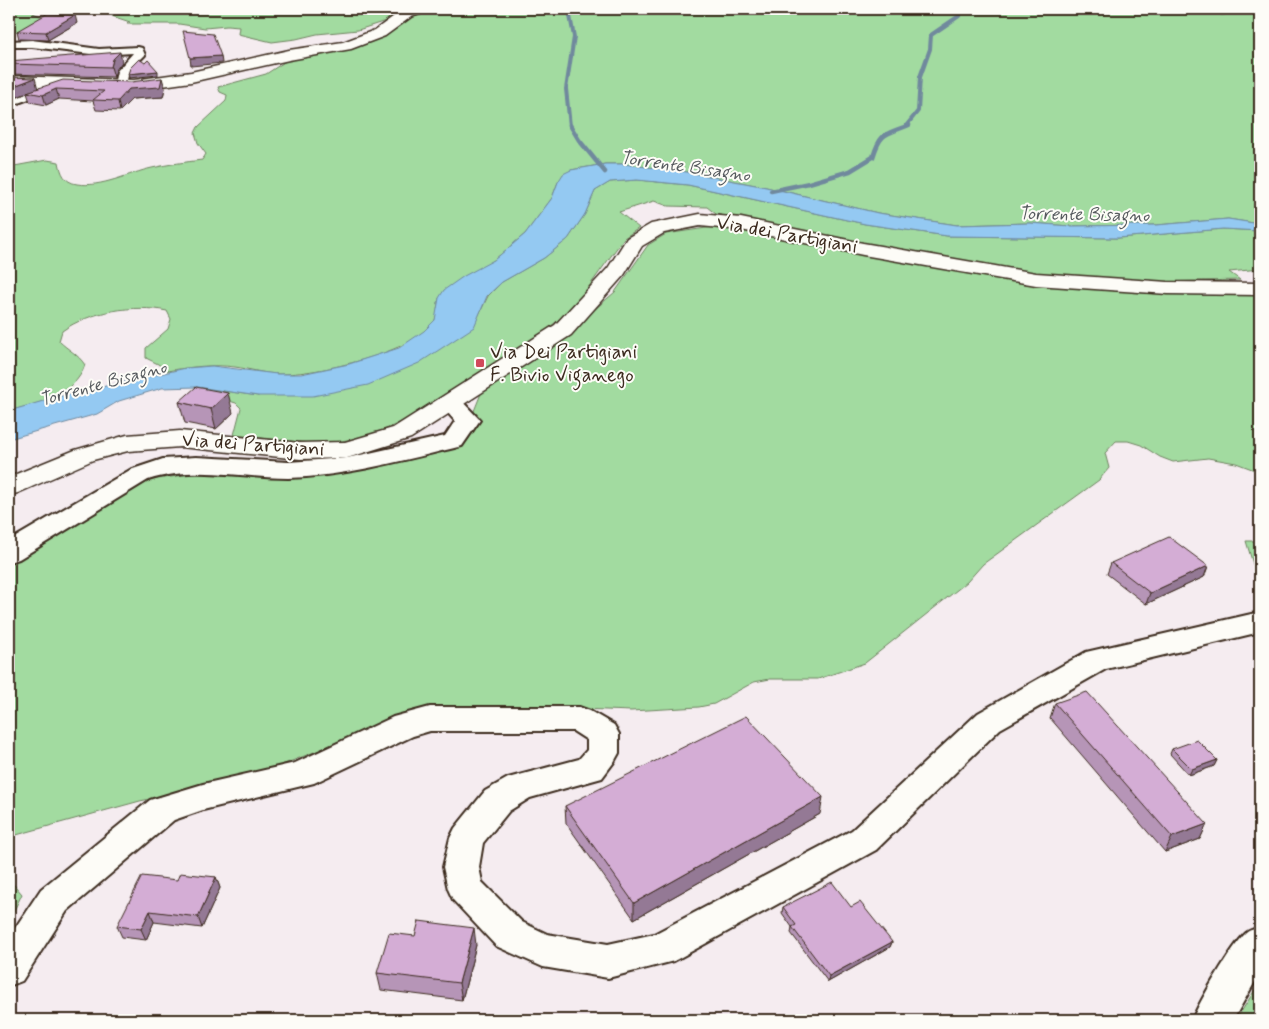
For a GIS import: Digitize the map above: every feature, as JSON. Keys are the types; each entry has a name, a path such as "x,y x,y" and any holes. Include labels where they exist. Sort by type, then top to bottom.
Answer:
{"main road":[{"path":"9,81 37,85 70,82 120,85 183,78 289,55 346,46 380,33 406,14 421,9"},
{"name":"Via dei Partigiani","path":"9,487 84,456 127,443 180,440 300,451 347,450 402,433 563,330 617,271 634,242 658,228 700,220 741,224 863,249 1036,279 1168,288 1260,289"}],"street":[{"path":"9,44 28,43 97,52 125,49 138,50 139,55 120,76 120,85"},
{"path":"18,100 48,92 70,82"},
{"path":"9,553 139,475 163,467 196,464 288,470 347,465 453,441 468,420 451,403"},
{"path":"9,969 54,900 162,810 203,797 302,774 404,726 430,720 579,720 603,734 603,753 590,769 520,787 497,801 467,838 461,867 466,889 510,934 543,950 608,961 661,949 864,840 989,721 1097,660 1260,622"},
{"path":"1212,1020 1260,944"}],"green space":[{"path":"9,9 36,9 33,13 45,18 28,28 9,32"},
{"path":"145,9 416,9 358,30 317,34 272,42 238,34 239,27 205,28 179,24 127,24 130,22 112,16 113,12 121,10 136,11"},
{"path":"433,9 1198,9 1222,15 1250,11 1250,9 1260,9 1260,16 1256,19 1260,21 1260,224 1228,219 1156,225 1070,226 1030,223 957,225 878,213 766,187 687,172 623,164 605,164 571,170 558,182 552,198 525,234 494,260 439,298 435,320 425,332 409,342 388,351 339,366 295,373 274,374 218,366 167,371 146,358 146,348 168,329 171,319 167,311 141,308 113,311 86,318 62,331 59,341 85,365 73,385 54,397 9,411 9,167 47,160 59,162 66,179 73,183 86,185 105,182 143,170 202,160 206,154 198,143 195,133 198,127 226,101 227,95 220,92 218,87 266,74 292,57 348,47 408,16"},
{"path":"637,180 688,185 865,224 947,236 1118,238 1223,229 1260,231 1260,269 1229,272 1240,280 1108,281 1043,274 906,251 724,216 716,214 707,207 668,206 654,201 619,212 639,228 624,238 575,306 531,343 410,418 369,437 319,444 234,435 241,408 236,403 199,392 197,387 258,396 473,327 488,296 502,282 544,258 568,239 585,214 595,191 610,182"},
{"path":"713,227 743,229 1035,284 1146,293 1260,295 1260,472 1236,463 1208,458 1173,462 1160,457 1141,445 1128,441 1116,441 1105,453 1109,468 1099,480 983,564 967,582 865,663 818,679 770,679 754,682 714,704 699,707 631,711 507,706 414,712 247,779 140,801 9,837 9,560 123,493 151,480 204,472 319,473 459,446 473,431 474,411 482,391 573,328 615,292 648,245 666,234"},
{"path":"1246,541 1260,541 1260,587"},
{"path":"9,879 22,894 9,921"},
{"path":"1260,982 1260,1020 1236,1020"}],"water":[{"path":"605,164 623,164 687,172 766,187 878,213 957,225 1030,223 1070,226 1156,225 1228,219 1260,224 1260,231 1223,229 1118,238 947,236 865,224 688,185 637,180 610,182 595,191 585,214 568,239 544,258 502,282 487,296 474,327 419,363 368,385 313,396 258,396 197,387 162,388 119,401 97,414 9,439 9,411 57,397 186,368 212,366 277,374 301,374 349,364 399,348 424,331 435,320 439,298 444,290 464,276 494,260 525,234 552,198 563,174 571,170"}],"building":[{"path":"48,13 75,15 46,32 17,31"},
{"path":"183,31 213,34 221,56 190,58"},
{"path":"120,52 113,59 111,67 9,64 9,61"},
{"path":"139,59 145,63 148,60 158,71 128,74 130,68"},
{"path":"9,77 35,78 9,88"},
{"path":"162,78 160,87 129,89 118,101 93,100 104,91 56,89 43,95 27,92 63,80 131,82"},
{"path":"196,387 228,393 211,409 179,402"},
{"path":"1169,537 1208,566 1150,593 1111,563"},
{"path":"1087,692 1207,824 1172,837 1055,703"},
{"path":"746,716 823,797 634,903 565,806"},
{"path":"1197,740 1217,760 1192,769 1172,749"},
{"path":"180,873 216,877 198,917 150,911 141,929 117,926 142,876 177,880"},
{"path":"832,882 851,907 860,902 892,942 829,976 792,927 796,925 783,907"},
{"path":"419,921 474,928 459,983 377,973 389,933 415,936"}],"waterway":[{"path":"570,126 566,89 574,37 570,16 574,9"},
{"path":"906,126 918,111 920,77 930,49 931,35 959,16 965,9"},
{"path":"570,125 579,140 605,172"},
{"path":"771,191 809,183 850,171 873,157 879,142 885,135 909,125"}],"place":[{"name":"Via Dei Partigiani F. Bivio Viganego","path":"480,363"}],"water label":[{"name":"Torrente Bisagno","path":"685,167"},
{"name":"Torrente Bisagno","path":"1084,215"},
{"name":"Torrente Bisagno","path":"103,384"}]}
